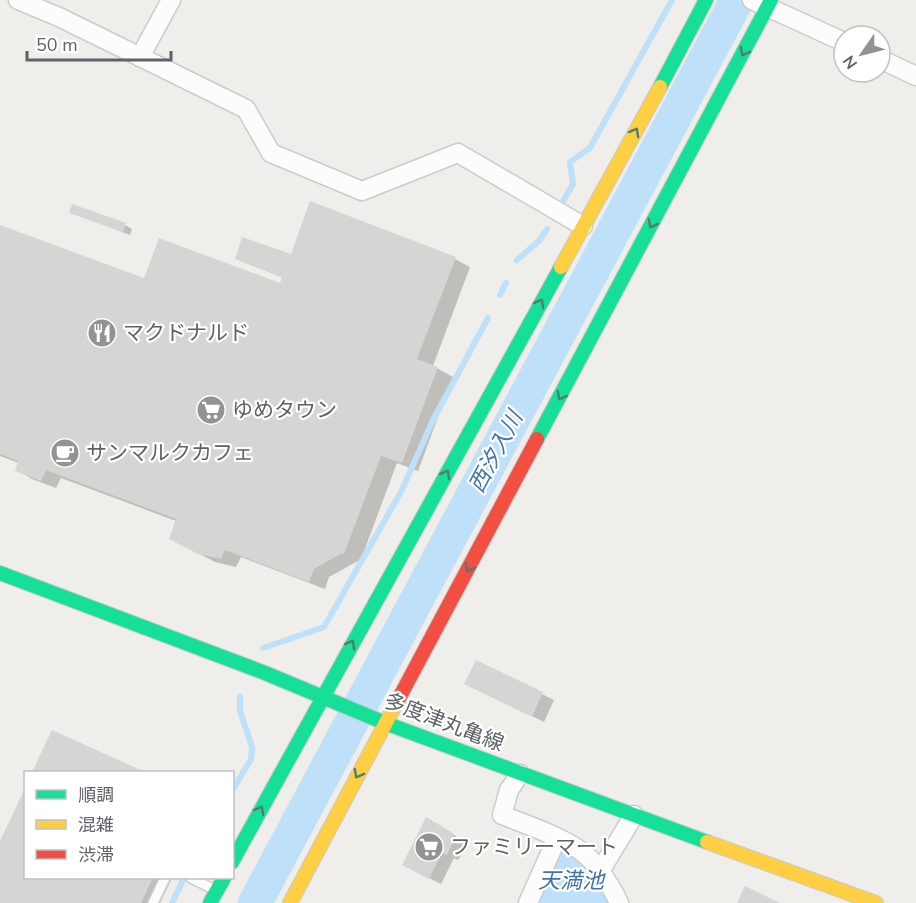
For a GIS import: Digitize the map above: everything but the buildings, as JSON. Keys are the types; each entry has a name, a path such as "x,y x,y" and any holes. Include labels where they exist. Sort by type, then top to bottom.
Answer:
{"street":[{"path":"18,0 59,17 246,109 271,153 362,191 458,153 583,226"},
{"path":"140,57 171,0"},
{"path":"234,858 706,0"},
{"path":"290,903 764,2 832,36"},
{"path":"892,65 916,76"},
{"name":"多度津丸亀線","path":"0,573 323,695 386,723 520,774 876,903"},
{"path":"520,774 509,790 502,815 557,838 587,856 614,892 619,903"},
{"path":"599,873 634,815"},
{"path":"528,903 557,838"},
{"path":"213,897 223,879"}],"lane":[{"path":"153,903 165,879"},
{"path":"193,879 213,897"}],"water":[{"name":"天満池","path":"566,850 584,859 611,903 538,903 559,851"}],"waterway":[{"path":"560,207 573,184 570,162 590,148 672,0"},
{"name":"西汐入川","path":"255,903 737,0"},
{"path":"517,260 539,241 547,229"},
{"path":"500,295 506,283"},
{"path":"263,648 324,627 401,492 433,420 488,318"},
{"path":"234,788 251,759 252,747 240,711 240,697"},
{"path":"172,903 184,879"}],"traffic: fast":[{"path":"660,87 706,0"},
{"path":"537,439 771,0"},
{"path":"234,858 561,267"},
{"path":"0,573 265,673 385,723 707,842"},
{"path":"210,903 223,879"}],"traffic: slow":[{"path":"561,267 660,87"},
{"path":"290,903 398,700"},
{"path":"707,842 876,903"}],"traffic: jam":[{"path":"398,700 537,439"}],"place":[{"name":"マクドナルド","path":"102,333"},
{"name":"ゆめタウン","path":"211,410"},
{"name":"サンマルクカフェ","path":"65,453"},
{"name":"ファミリーマート","path":"429,847"}]}
